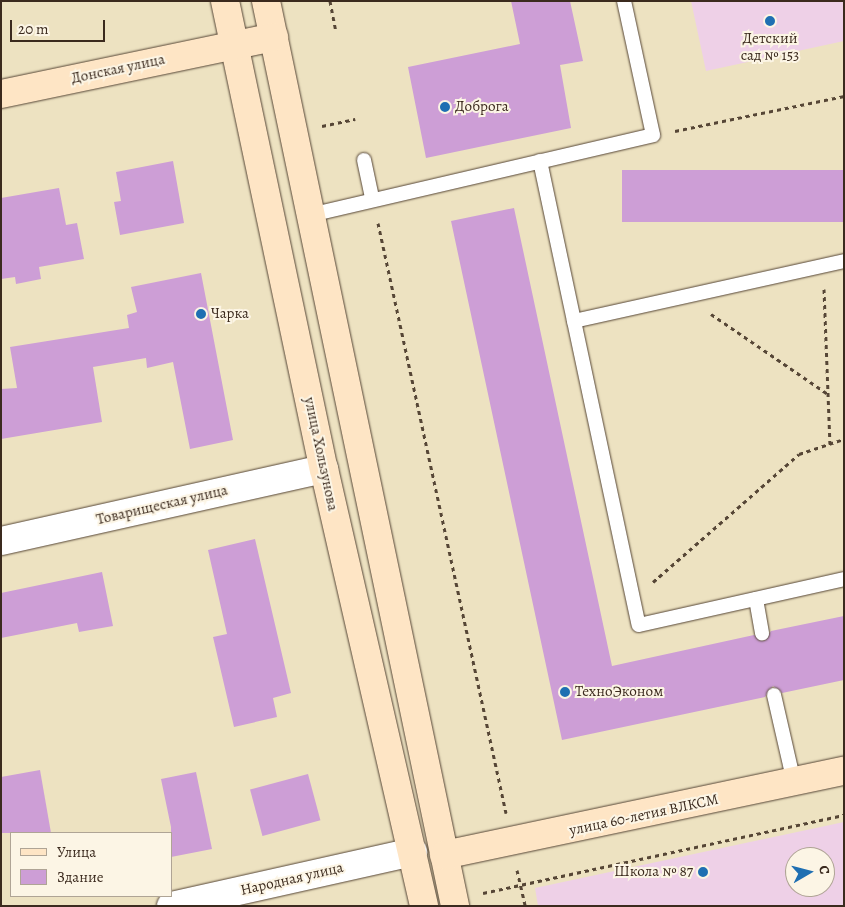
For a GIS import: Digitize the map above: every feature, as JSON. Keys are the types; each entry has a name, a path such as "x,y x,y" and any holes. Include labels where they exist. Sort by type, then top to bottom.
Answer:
{"main road":[{"name":"улица Хользунова","path":"224,1 324,469 424,906"},
{"path":"266,1 444,855 468,903"},
{"name":"Донская улица","path":"1,94 274,37"},
{"name":"улица 60-летия ВЛКСМ","path":"444,855 513,844 844,771"}],"street":[{"name":"Товарищеская улица","path":"1,541 324,469"},
{"name":"Народная улица","path":"171,906 413,852"}],"lane":[{"path":"310,215 372,198 653,136 624,1"},
{"path":"364,160 372,198"},
{"path":"540,161 639,624 844,579"},
{"path":"574,320 844,261"},
{"path":"756,599 762,633"},
{"path":"774,695 794,782"}],"path":[{"path":"330,1 336,31"},
{"path":"653,136 844,96"},
{"path":"372,198 513,844 524,906"},
{"path":"823,265 830,444"},
{"path":"685,296 828,394"},
{"path":"634,599 765,480 799,454 844,439"},
{"path":"468,903 479,894 520,884 844,814"}],"shaded area":[{"name":"Детский сад № 153","path":"691,1 844,1 844,41 706,71"},
{"name":"Школа № 87","path":"844,822 844,906 538,906 535,888"}],"building":[{"path":"511,1 570,1 583,61 560,65 571,128 426,158 408,67 520,44"},
{"path":"173,161 184,223 120,235 114,202 121,201 116,172"},
{"path":"622,170 844,170 844,222 622,222"},
{"path":"59,188 66,225 77,223 84,259 39,267 41,279 16,284 15,277 1,279 1,198"},
{"path":"514,208 612,666 754,635 764,641 771,631 844,616 844,680 782,693 773,686 765,697 562,740 451,221"},
{"path":"201,273 233,440 190,449 173,362 147,368 146,358 93,367 102,422 1,439 1,389 17,388 10,347 129,328 127,315 137,312 131,287"},
{"path":"255,539 291,693 273,698 277,717 234,727 213,637 227,634 208,550"},
{"path":"102,572 113,626 79,632 77,623 1,638 1,593"},
{"path":"40,770 51,832 1,833 1,777"},
{"path":"196,772 212,849 172,857 172,832 161,779"},
{"path":"308,774 320,820 262,836 250,790"}],"place":[{"name":"Детский сад № 153","path":"770,21"},
{"name":"Доброга","path":"445,107"},
{"name":"Чарка","path":"201,314"},
{"name":"ТехноЭконом","path":"565,692"},
{"name":"Школа № 87","path":"703,872"}]}
